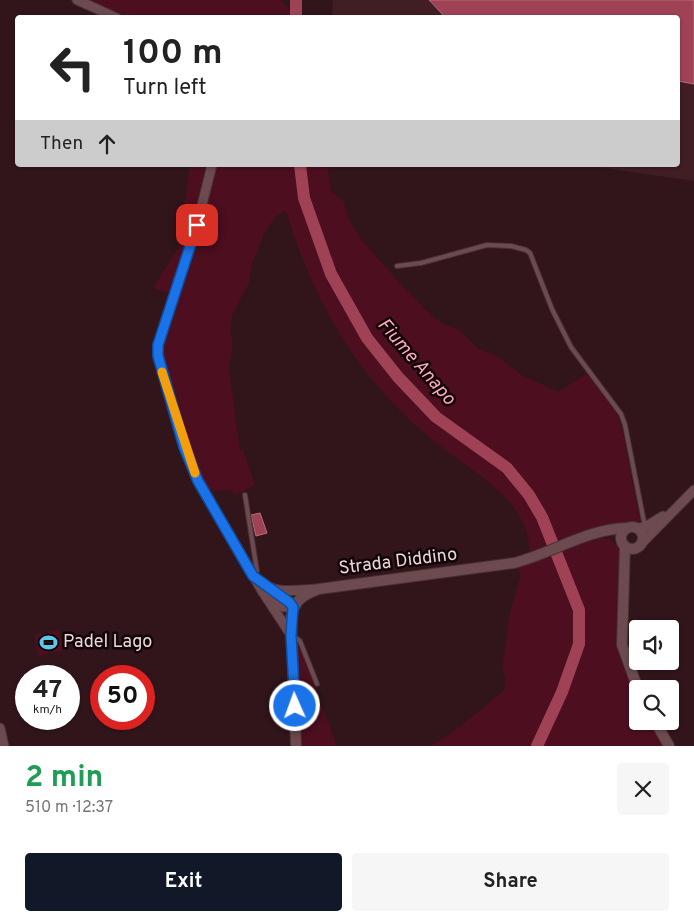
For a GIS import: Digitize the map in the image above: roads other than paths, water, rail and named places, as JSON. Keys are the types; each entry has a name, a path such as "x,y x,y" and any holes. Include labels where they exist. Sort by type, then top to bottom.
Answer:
{"main road":[{"name":"Strada Diddino","path":"293,607 304,594 319,589 514,564 594,533 612,528 636,528"},
{"path":"625,583 640,545 642,534 636,528 621,535 624,545 625,583 621,620 622,645 635,680"},
{"path":"594,533 610,535 633,549 640,545"},
{"path":"293,607 291,635 296,746"},
{"path":"660,730 669,746"}],"street":[{"path":"77,0 110,15"},
{"path":"212,167 197,225 158,345 158,356 184,447 198,481 253,576 283,607 293,607"},
{"path":"640,545 675,507 694,490"},
{"path":"636,528 675,507"},
{"path":"265,589 282,591 319,589"},
{"path":"265,589 291,635"},
{"path":"0,728 4,746"}],"lane":[{"path":"397,266 421,263 487,245 511,246 530,253 552,309 571,347 621,414 625,425 636,528"},
{"path":"245,495 257,560 258,572 253,576"},
{"path":"291,635 300,641 317,684"}],"waterway":[{"name":"Fiume Anapo","path":"296,0 296,15"},
{"name":"Fiume Anapo","path":"300,167 304,198 331,274 367,338 398,377 436,417 507,468 529,495 542,517 579,610 579,644 562,692 537,746"}],"place":[{"name":"Padel Lago","path":"49,642"}]}
